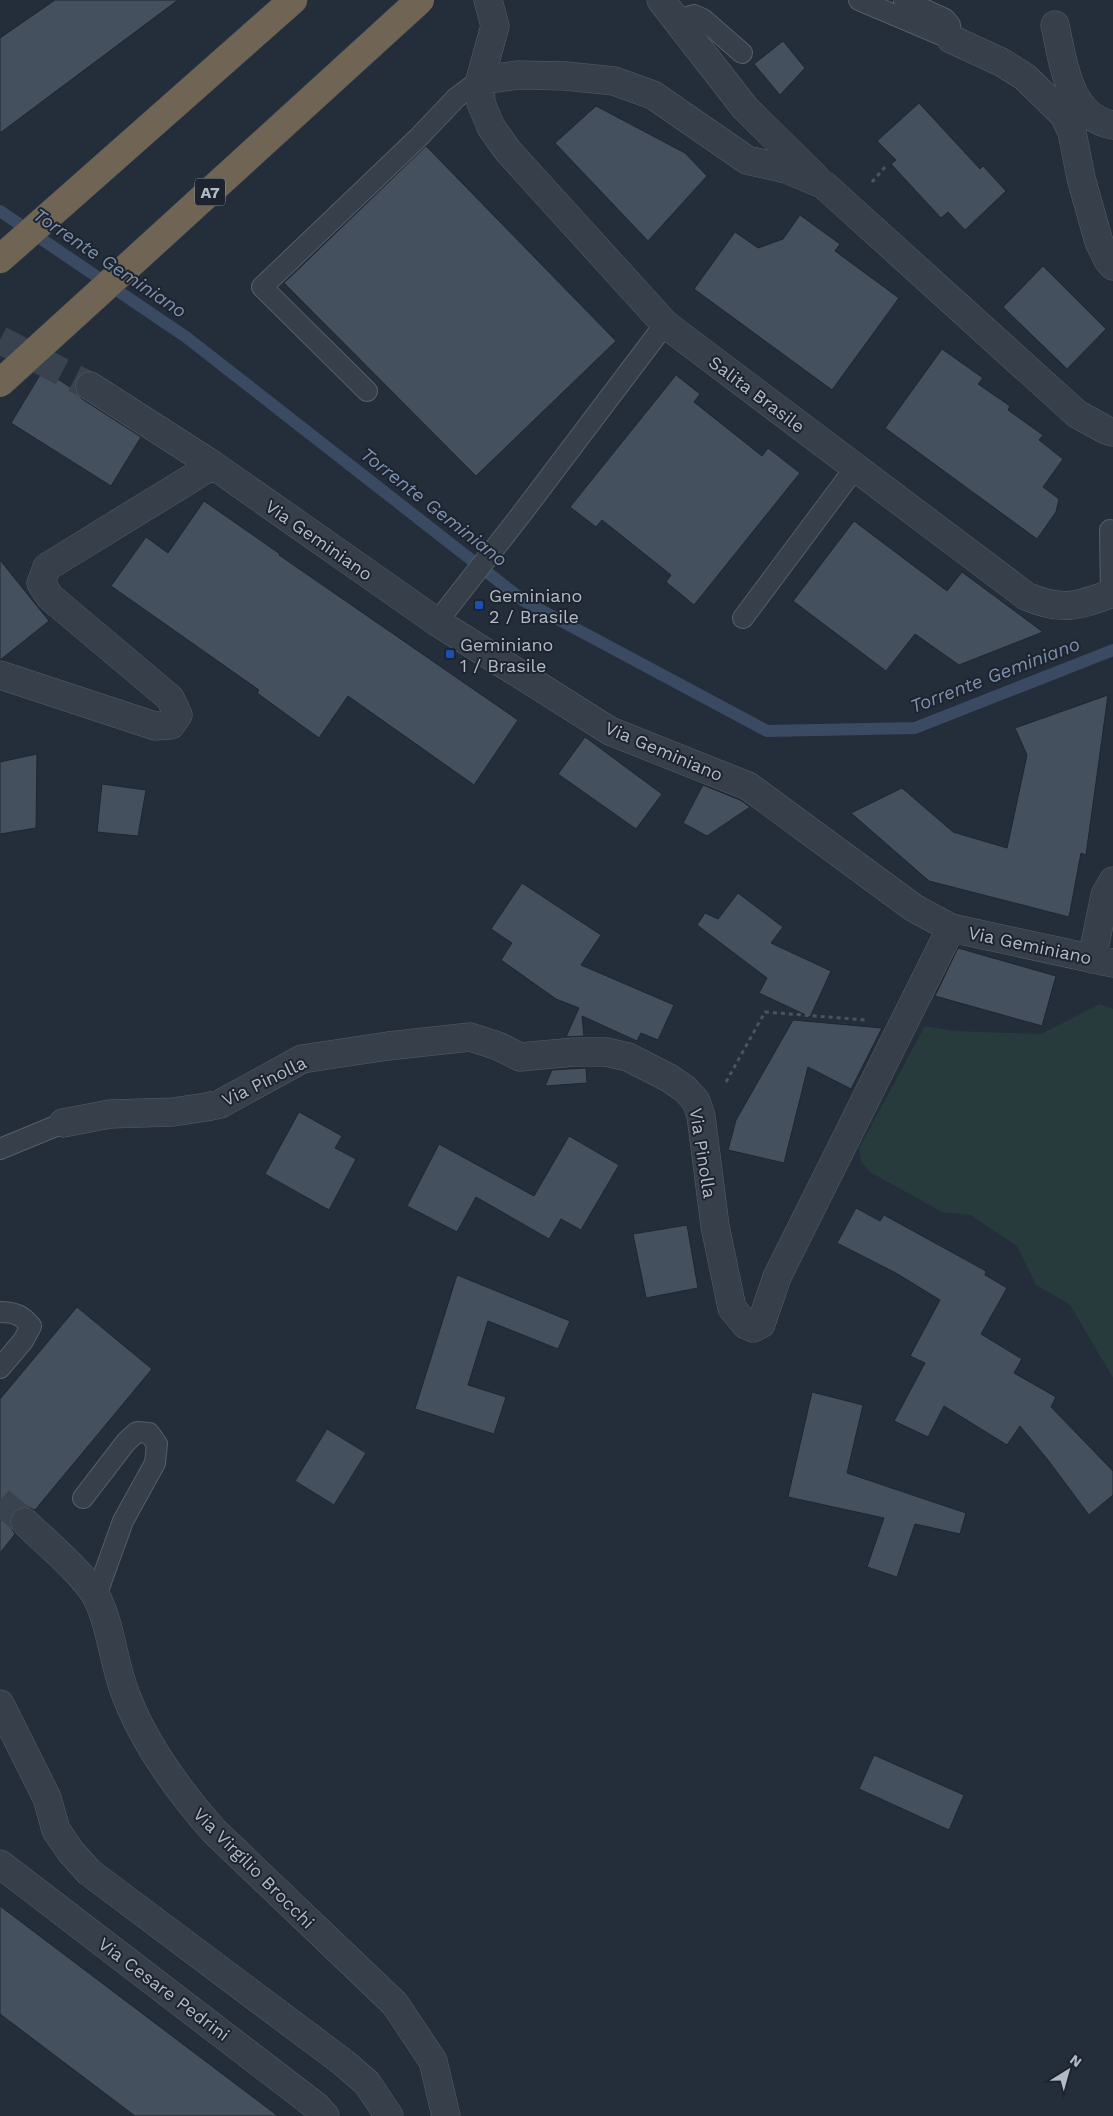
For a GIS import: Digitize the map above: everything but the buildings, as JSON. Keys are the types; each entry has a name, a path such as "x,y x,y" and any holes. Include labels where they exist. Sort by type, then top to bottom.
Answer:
{"highway":[{"path":"0,258 293,0"},
{"name":"A7","path":"0,383 420,0"}],"street":[{"name":"Salita Brasile","path":"488,0 495,26 480,80 481,103 491,127 508,151 665,324 1026,596 1039,602 1067,606 1081,605 1112,593"},
{"path":"668,11 745,108 824,185 1077,414 1099,427 1113,432"},
{"path":"1055,24 1064,66 1078,103 1090,116 1101,122 1113,125"},
{"path":"951,39 996,59 1025,77 1064,115 1072,132 1081,178 1099,242 1113,266"},
{"path":"480,80 519,75 566,76 614,82 653,95 747,160 786,169 824,185"},
{"name":"Via Geminiano","path":"90,386 212,465 437,622 610,731 748,786 914,908 950,928 1102,961"},
{"path":"0,675 154,726 171,725 178,715 170,698 50,597 40,582 47,567 212,465"},
{"path":"1102,961 1105,895 1113,881"},
{"name":"Via Pinolla","path":"63,1123 110,1114 173,1112 213,1106 220,1104 302,1059 380,1047 470,1037 498,1046 520,1057 574,1052 606,1052 628,1057 669,1078 696,1101 701,1116 715,1226 732,1308 746,1325 754,1328 761,1324 777,1277 950,928"},
{"name":"Via Virgilio Brocchi","path":"25,1522 77,1573 96,1596 127,1696 159,1758 188,1801 214,1831 395,2004 433,2061 446,2116"},
{"path":"0,1704 47,1798 56,1830 70,1852 90,1872 344,2063 367,2083 389,2116"},
{"name":"Via Cesare Pedrini","path":"0,1864 309,2100 325,2116"}],"lane":[{"path":"859,0 951,39 950,25 945,19 904,0"},
{"path":"668,11 694,15 703,19 742,53"},
{"path":"367,391 262,287 418,138 456,98 480,80"},
{"path":"437,622 520,516 665,324"},
{"path":"743,618 855,468"},
{"path":"1110,530 1112,593"},
{"name":"Via Pinolla","path":"0,1149 63,1123"},
{"path":"0,1312 12,1312 24,1317 31,1326 23,1341 0,1368"},
{"path":"84,1498 126,1442 138,1432 149,1433 157,1444 155,1463 123,1521 96,1596"}],"path":[{"path":"701,1116 714,1104 765,1012 903,1023"}],"shaded area":[{"path":"1100,1004 1113,1009 1113,1378 1070,1305 1036,1285 1017,1246 970,1215 942,1212 870,1172 861,1162 859,1148 925,1026 956,1031 1041,1034"}],"waterway":[{"name":"Torrente Geminiano","path":"0,211 186,337 524,601 767,731 915,728 1113,650"}],"tunnel":[{"path":"0,340 90,386"},
{"path":"0,1501 25,1522"}],"place":[{"name":"Geminiano 2 / Brasile","path":"479,605"},
{"name":"Geminiano 1 / Brasile","path":"450,654"}]}
